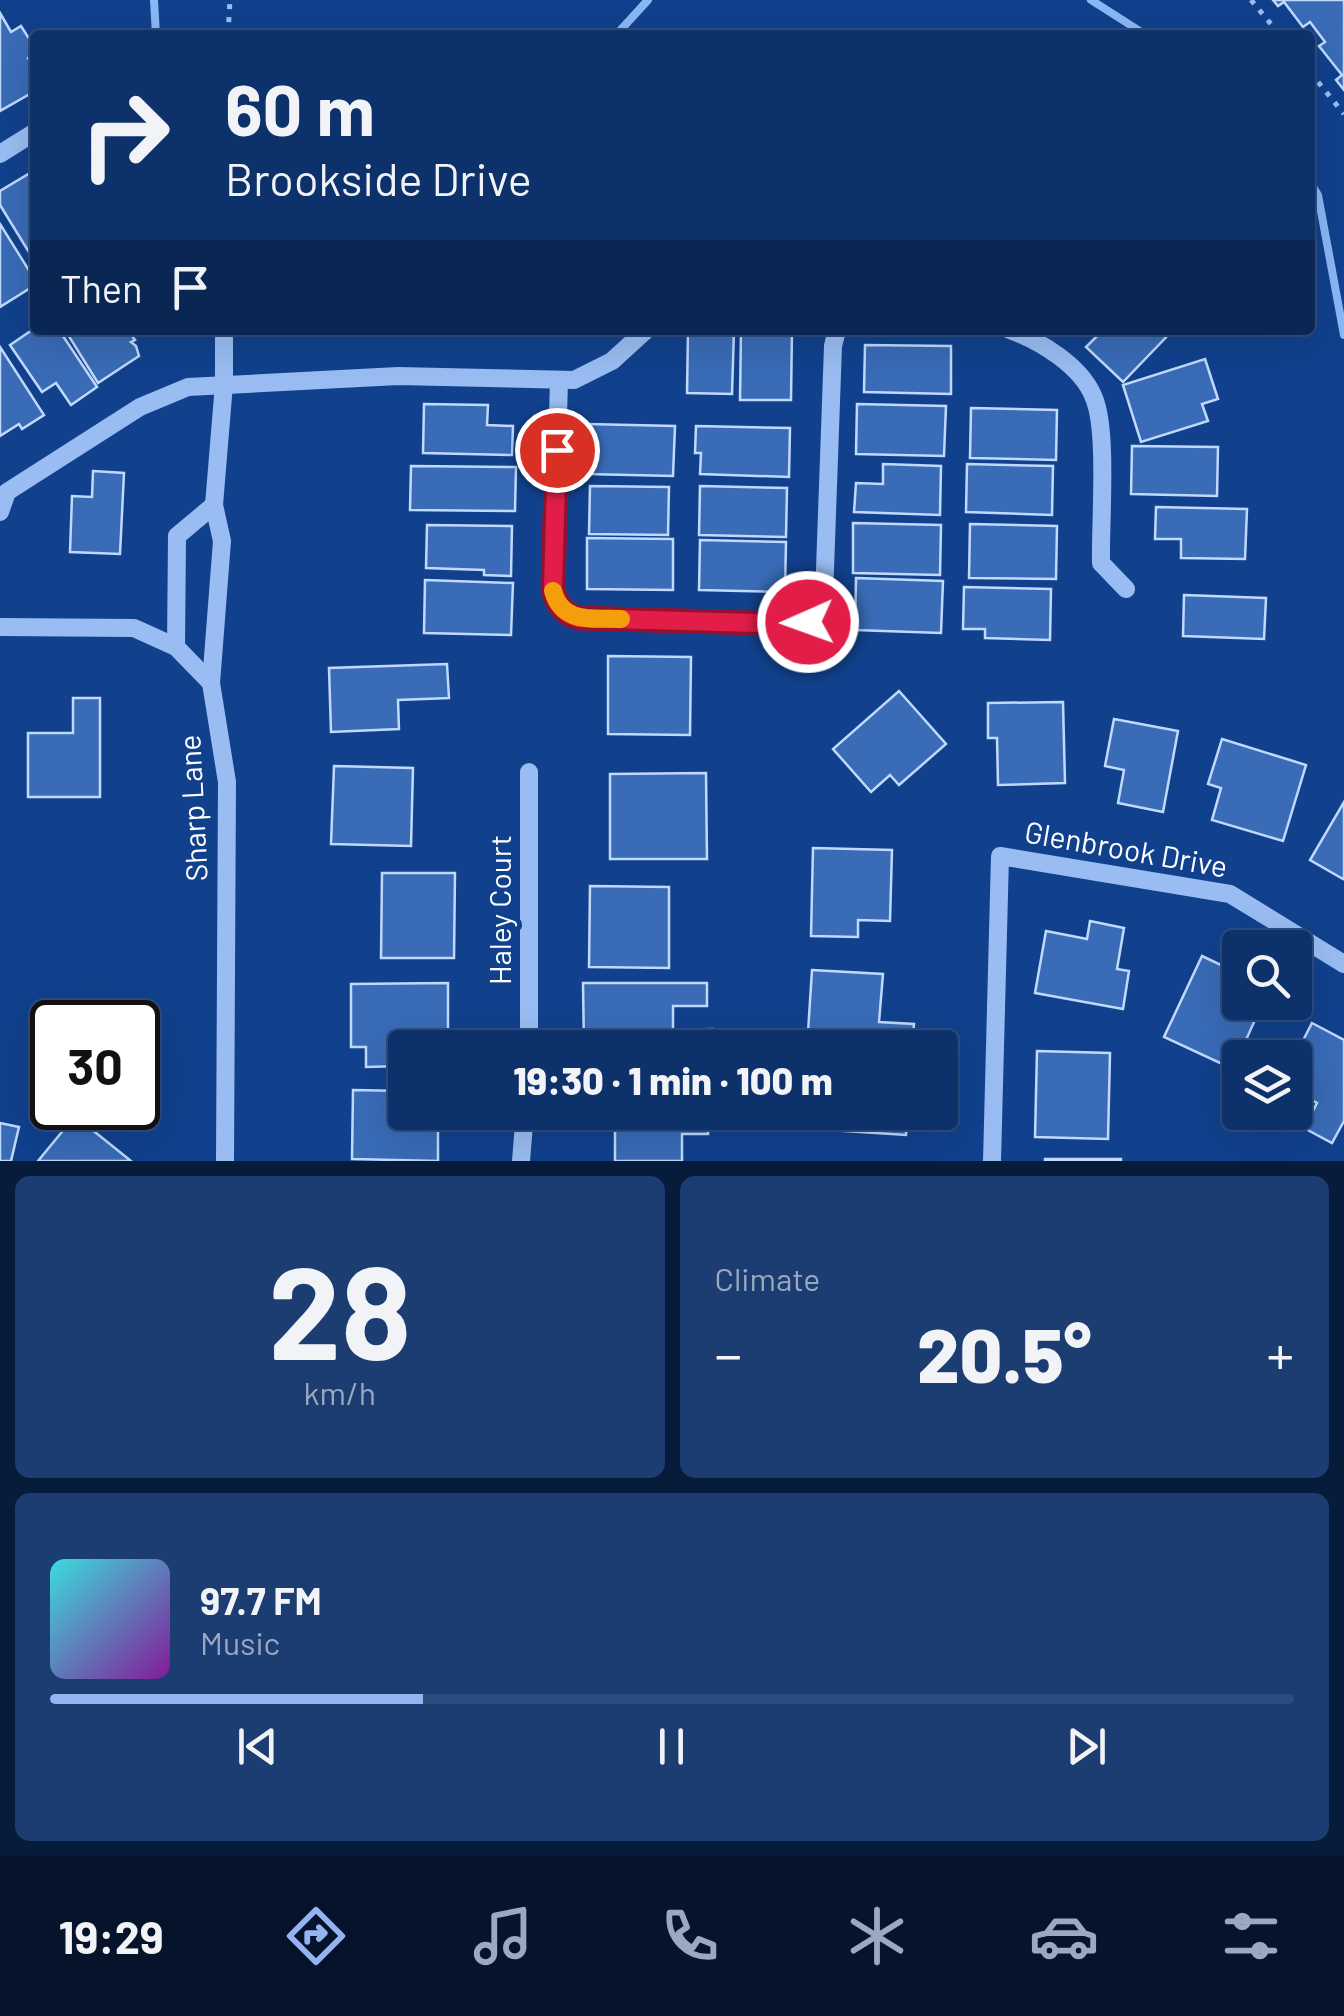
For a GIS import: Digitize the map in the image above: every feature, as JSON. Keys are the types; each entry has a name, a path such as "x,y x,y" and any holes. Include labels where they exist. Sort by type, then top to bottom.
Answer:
{"street":[{"path":"0,154 30,135"},
{"name":"Sharp Lane","path":"224,335 214,505 222,541 212,684 227,782 226,1161"},
{"path":"0,512 8,492 140,408 188,386 398,376 574,380 612,361 641,335"},
{"path":"558,381 553,587 564,612 578,618 808,622 824,597 836,335"},
{"path":"1020,335 1047,349 1094,395 1099,415 1101,563 1126,589"},
{"path":"176,646 177,536 214,505"},
{"path":"0,627 134,628 176,646 212,684"},
{"name":"Haley Court","path":"528,772 528,1030"},
{"name":"Glenbrook Drive","path":"992,1161 1000,856 1230,894 1344,964"},
{"path":"521,1161 524,1130"}],"path":[{"path":"228,30 230,0"},
{"path":"1250,0 1276,30"},
{"path":"1315,78 1344,114"}],"building":[{"path":"1273,0 1344,0 1344,90 1336,80 1342,75 1319,46 1325,42 1310,22 1303,27 1284,2 1278,6"},
{"path":"0,13 11,32 21,26 30,40 30,94 0,111"},
{"path":"30,173 30,254 0,205 0,191"},
{"path":"0,224 30,272 30,288 0,307"},
{"path":"30,331 30,335 62,335 97,387 71,405 56,383 42,392 10,345"},
{"path":"68,335 132,335 139,356 98,383"},
{"path":"688,335 734,335 732,394 687,393"},
{"path":"741,335 792,335 791,400 740,400"},
{"path":"1098,335 1168,335 1123,382 1086,347"},
{"path":"865,345 951,346 951,394 864,392"},
{"path":"0,347 44,415 22,429 19,424 0,436"},
{"path":"1205,359 1218,399 1202,404 1208,421 1141,442 1123,385"},
{"path":"424,404 488,405 487,425 513,426 512,455 423,453"},
{"path":"857,404 946,406 944,456 856,454"},
{"path":"971,408 1057,410 1056,460 970,458"},
{"path":"587,424 675,426 673,476 586,474"},
{"path":"696,426 790,428 789,477 700,474 701,453 695,453"},
{"path":"1132,446 1218,447 1217,496 1131,494"},
{"path":"883,464 941,466 940,515 854,512 856,483 883,484"},
{"path":"967,464 1053,466 1052,515 966,512"},
{"path":"411,466 516,467 515,511 410,510"},
{"path":"93,471 124,473 120,554 70,552 72,496 92,497"},
{"path":"590,486 669,487 668,535 589,534"},
{"path":"700,486 787,488 786,537 699,535"},
{"path":"1156,507 1247,509 1245,559 1181,558 1181,539 1155,539"},
{"path":"853,523 941,525 940,575 853,573"},
{"path":"970,524 1057,526 1056,579 969,578"},
{"path":"427,525 512,526 511,576 484,575 484,570 426,568"},
{"path":"587,538 673,539 673,590 587,589"},
{"path":"700,540 786,542 785,592 699,590"},
{"path":"856,578 943,581 941,633 855,630"},
{"path":"425,580 513,583 511,635 424,633"},
{"path":"964,587 1051,589 1050,640 985,638 985,629 963,629"},
{"path":"1184,595 1266,598 1264,639 1183,636"},
{"path":"608,656 691,657 690,735 608,734"},
{"path":"447,664 449,698 398,700 399,729 331,732 329,668"},
{"path":"899,691 946,744 899,785 890,775 871,792 833,749"},
{"path":"73,698 100,698 100,797 28,797 28,733 73,733"},
{"path":"1063,702 1065,783 998,785 997,738 988,738 988,703"},
{"path":"1114,719 1178,731 1163,812 1118,803 1124,770 1105,766"},
{"path":"1222,739 1306,765 1283,841 1212,820 1221,788 1208,784"},
{"path":"334,766 413,768 411,846 331,844"},
{"path":"706,773 707,859 610,859 610,774"},
{"path":"1344,802 1344,877 1343,879 1310,860"},
{"path":"813,848 892,850 890,921 858,920 858,937 811,936"},
{"path":"382,873 455,873 454,958 381,958"},
{"path":"590,886 669,887 669,968 589,967"},
{"path":"1090,921 1124,928 1117,969 1129,971 1123,1009 1035,993 1046,931 1087,939"},
{"path":"1202,956 1222,965 1222,1020 1255,1020 1246,1040 1222,1040 1222,1064 1164,1037"},
{"path":"812,970 883,974 879,1022 914,1024 914,1030 808,1030"},
{"path":"448,983 448,1030 388,1030 388,1066 366,1067 366,1047 351,1047 351,984"},
{"path":"583,983 707,983 707,1006 673,1006 673,1030 584,1030"},
{"path":"1312,1023 1344,1040 1344,1121 1332,1143 1308,1130 1312,1130 1312,1113 1317,1103 1312,1100 1312,1040 1303,1040"},
{"path":"1037,1051 1110,1053 1108,1139 1035,1137"},
{"path":"353,1090 388,1091 388,1130 438,1130 438,1161 352,1159"},
{"path":"0,1123 19,1127 11,1161 0,1161"},
{"path":"63,1130 92,1130 131,1161 38,1161"},
{"path":"615,1130 708,1130 708,1134 682,1134 682,1161 615,1161"},
{"path":"830,1130 906,1130 906,1135"},
{"path":"1121,1159 1121,1161 1045,1161"}],"waterway":[{"path":"154,0 156,30"},
{"path":"621,30 648,0"},
{"path":"1091,0 1138,30"},
{"path":"1315,190 1344,335"}],"slow traffic":[{"path":"553,591 564,612 573,617 621,619"}],"route":[{"path":"557,450 553,587 564,612 578,618 808,622"}]}
